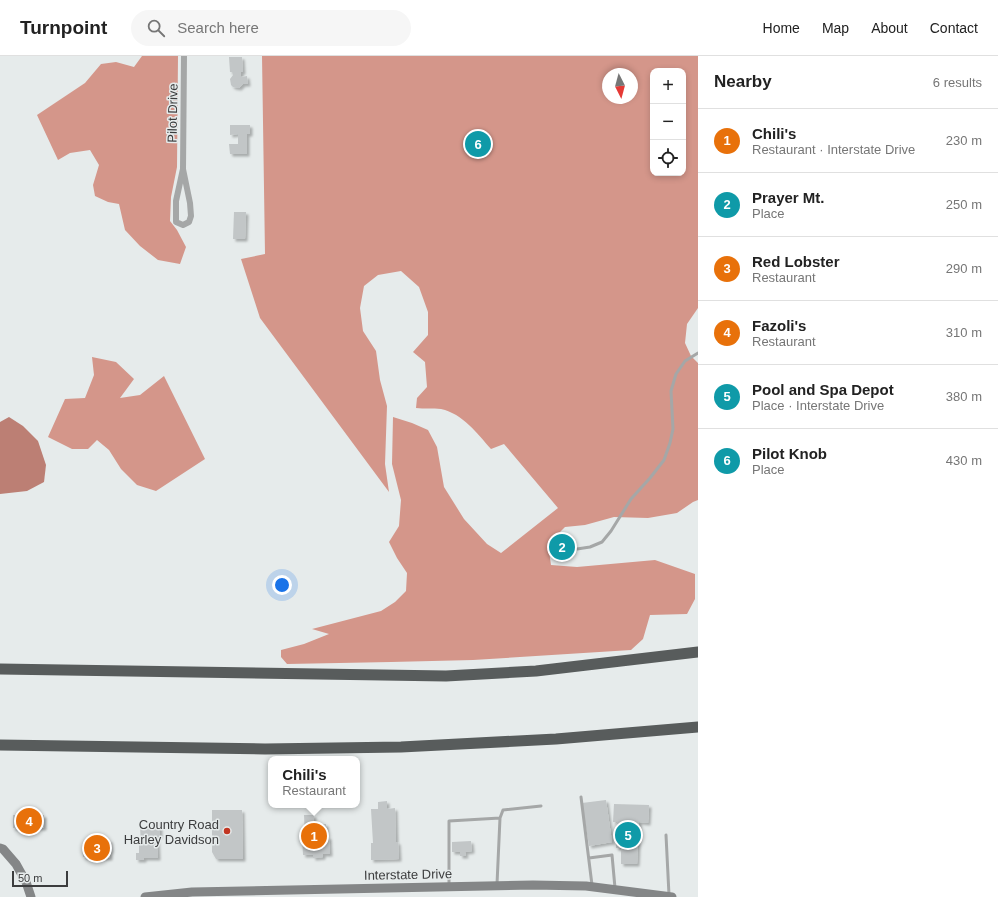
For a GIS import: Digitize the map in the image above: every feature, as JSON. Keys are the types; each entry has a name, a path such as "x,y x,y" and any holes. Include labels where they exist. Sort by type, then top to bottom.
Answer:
{"highway":[{"path":"0,669 446,676 536,671 698,652"},
{"path":"0,745 265,750 401,747 556,739 698,727"}],"main road":[{"path":"0,848 3,849 16,864 27,884 31,897"},
{"path":"24,897 27,884"},
{"name":"Interstate Drive","path":"145,897 200,894 250,894 533,885 592,887 670,897"}],"street":[{"name":"Pilot Drive","path":"183,170 190,203 191,216 189,222 183,225 176,222 176,201 183,170 184,56"}],"lane":[{"path":"577,549 590,548 602,542 611,531 631,499 664,460 673,429 671,391 676,374 685,362 698,353"},
{"path":"581,797 592,887"},
{"path":"497,886 500,818 503,810 541,806"},
{"path":"449,887 449,821 500,818"},
{"path":"666,835 670,897"},
{"path":"589,858 612,855 615,890"}],"shaded area":[{"path":"142,56 178,56 177,167 171,197 170,221 177,230 186,247 180,264 158,260 140,246 125,230 119,204 108,202 95,196 93,185 99,165 90,150 70,153 58,160 37,115 85,83 101,64 116,62 134,67"},
{"path":"262,56 698,56 698,308 687,324 685,343 691,356 698,363 698,500 677,513 648,518 614,517 585,525 565,527 548,544 551,565 577,567 655,560 695,574 695,599 687,614 650,615 643,639 631,650 473,660 287,664 281,657 281,650 304,644 329,634 312,629 381,611 395,602 406,591 407,573 389,542 399,526 401,500 392,464 393,417 428,430 437,447 444,487 464,519 487,544 501,553 558,508 504,444 491,449 469,425 449,411 441,409 416,408 417,398 427,387 425,362 413,352 428,335 428,312 419,287 401,271 378,275 364,286 360,308 363,331 376,351 380,380 387,406 385,464 389,492 260,318 241,259 265,254"},
{"path":"92,357 116,362 134,379 120,398 140,395 164,376 205,459 156,491 137,485 121,469 109,450 97,440 88,449 72,449 48,437 65,399 85,398 94,375"},
{"path":"9,417 23,426 38,441 46,465 44,482 27,491 0,494 0,422"}],"building":[{"path":"229,57 242,57 243,72 241,72 241,77 247,76 248,84 243,84 239,88 231,85 230,79 233,72 230,72"},
{"path":"230,125 250,125 250,134 247,134 247,154 230,154 229,144 238,144 238,134 230,135"},
{"path":"234,212 246,212 245,239 233,239"},
{"path":"606,800 612,842 589,846 582,803"},
{"path":"387,801 387,809 395,808 396,842 398,842 399,859 371,860 371,843 373,843 371,809 378,809 378,802"},
{"path":"614,804 649,805 648,823 639,822 637,864 621,864 621,848 616,848 617,822 613,822"},
{"name":"Country Road Harley Davidson","path":"212,810 242,810 243,859 216,859 212,852"},
{"path":"13,815 44,815 44,828 13,828"},
{"path":"304,815 314,815 314,825 326,824 326,837 329,837 330,854 323,854 323,857 313,858 313,855 303,855 302,836 305,836"},
{"path":"152,823 160,823 160,836 157,836 158,858 144,858 144,860 136,860 136,853 139,853 139,842 141,842 140,827 152,827"},
{"path":"84,840 110,840 110,858 83,857 82,845 84,845"},
{"path":"471,841 472,851 465,852 466,856 460,856 460,852 452,852 452,842"}],"place":[{"name":"Pilot Knob","path":"478,144"},
{"name":"Prayer Mt.","path":"562,547"},
{"name":"Fazoli's","path":"29,821"},
{"name":"Country Road Harley Davidson","path":"227,831"},
{"name":"Pool and Spa Depot","path":"628,835"},
{"name":"Chili's","path":"314,836"},
{"name":"Red Lobster","path":"97,848"}]}
